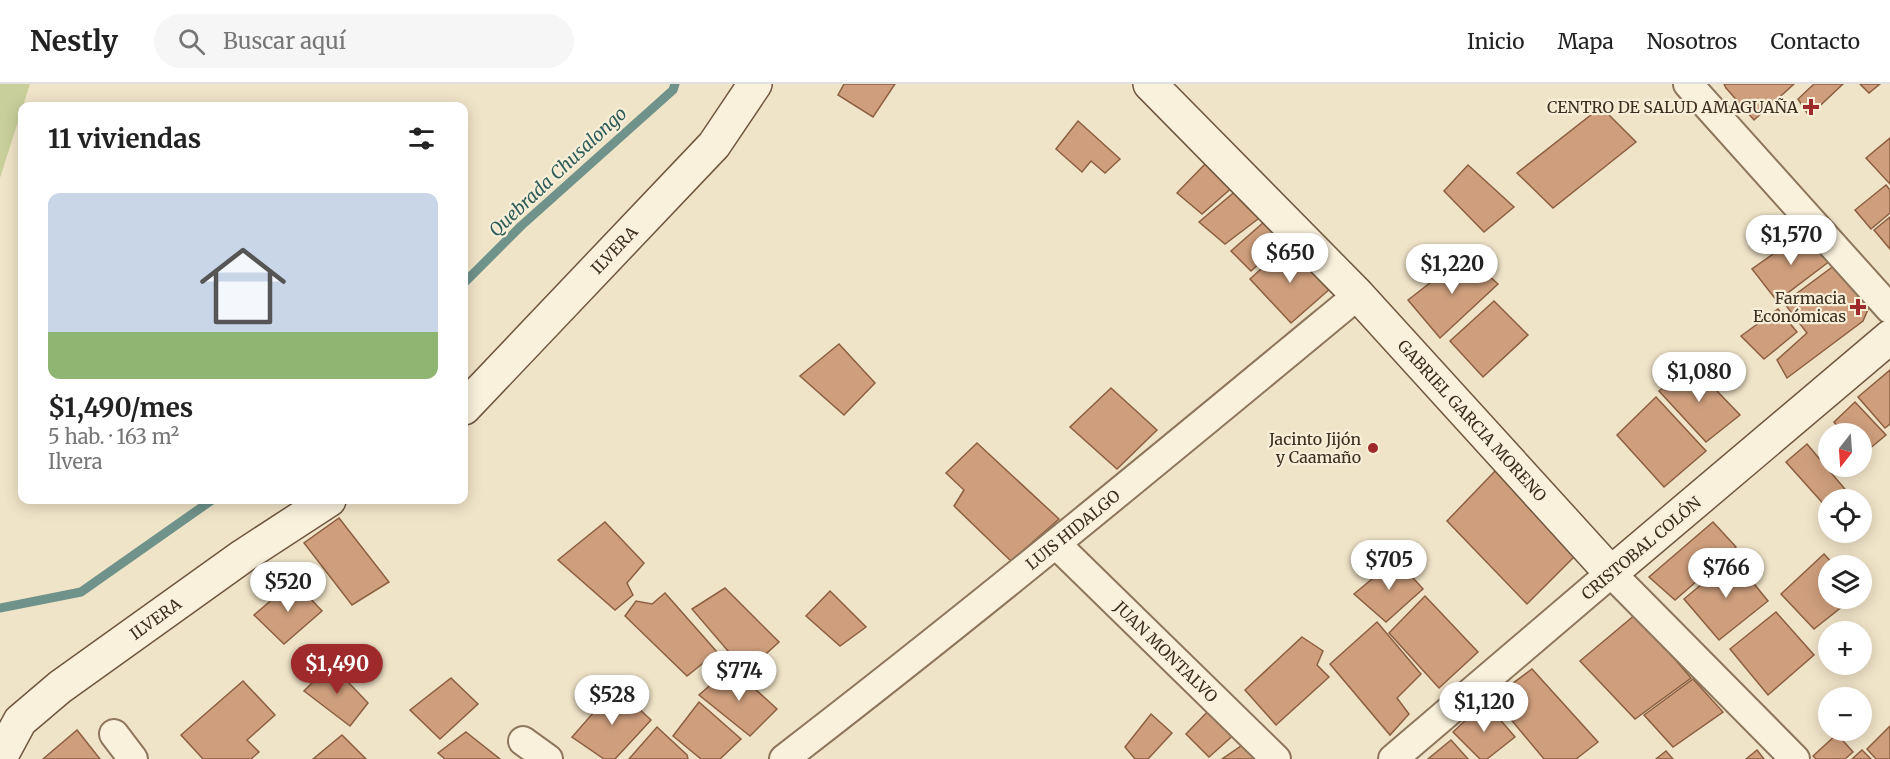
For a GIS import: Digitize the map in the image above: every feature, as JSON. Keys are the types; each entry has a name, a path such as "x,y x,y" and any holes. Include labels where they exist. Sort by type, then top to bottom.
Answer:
{"street":[{"name":"ILVERA","path":"468,404 714,145 755,84"},
{"name":"GABRIEL GARCIA MORENO","path":"1150,84 1358,295 1611,573 1795,759"},
{"path":"1688,84 1890,309"},
{"name":"LUIS HIDALGO","path":"784,759 1056,544 1358,295"},
{"name":"CRISTOBAL COLÓN","path":"1393,759 1890,337"},
{"name":"ILVERA","path":"0,759 20,721 60,687 243,556 323,504"},
{"name":"JUAN MONTALVO","path":"1056,544 1276,759"},
{"path":"114,734 133,759"},
{"path":"523,741 548,759"}],"green space":[{"path":"0,84 30,84 24,102 18,102 18,122 0,178"}],"building":[{"path":"844,84 895,84 873,117 838,95"},
{"path":"1724,84 1794,84 1754,120"},
{"name":"CENTRO DE SALUD AMAGUAÑA","path":"1814,84 1843,84 1809,116 1798,99"},
{"path":"1860,84 1880,84 1869,93"},
{"path":"1601,107 1636,142 1553,208 1517,173"},
{"path":"1078,121 1120,159 1105,173 1091,161 1082,172 1056,149"},
{"path":"1890,138 1890,184 1866,158"},
{"path":"1208,161 1235,185 1202,214 1177,193"},
{"path":"1468,165 1514,207 1484,232 1444,191"},
{"path":"1886,185 1890,190 1890,213 1871,229 1855,210"},
{"path":"1238,189 1262,216 1225,244 1199,222"},
{"path":"1890,217 1890,249 1874,230"},
{"path":"1264,222 1284,241 1251,271 1231,251"},
{"path":"1804,232 1830,261 1777,301 1752,269"},
{"path":"1288,245 1331,288 1291,323 1250,279"},
{"path":"1468,257 1498,284 1440,338 1408,300 1452,266"},
{"path":"1835,265 1869,307 1863,321 1787,378 1777,360 1807,333 1784,303"},
{"path":"1494,301 1528,335 1483,377 1450,341"},
{"path":"1778,309 1797,332 1764,359 1741,336"},
{"path":"839,344 875,383 844,415 800,376"},
{"path":"1692,365 1740,415 1706,442 1659,391"},
{"path":"1890,370 1890,424 1885,428 1858,397"},
{"path":"1111,388 1157,430 1117,469 1070,427"},
{"path":"1656,397 1706,451 1664,487 1617,435"},
{"path":"1855,402 1886,435 1872,447 1872,423 1834,422"},
{"path":"977,443 1059,519 1011,561 954,506 964,490 946,473"},
{"path":"1807,444 1818,457 1818,477 1835,477 1845,489 1818,489 1818,498 1786,462"},
{"path":"1496,470 1574,557 1527,604 1447,521"},
{"path":"339,518 389,582 352,605 304,543"},
{"path":"605,522 644,563 627,583 633,595 615,610 558,560"},
{"path":"1713,522 1736,547 1675,600 1649,577"},
{"path":"1733,558 1768,601 1719,640 1684,599"},
{"path":"1396,559 1423,589 1386,622 1354,594"},
{"path":"1818,560 1818,609 1839,609 1824,621 1818,621 1818,626 1814,629 1781,594"},
{"path":"294,581 322,611 284,644 254,615"},
{"path":"725,588 779,642 746,672 692,609"},
{"path":"830,591 866,627 840,646 806,616"},
{"path":"665,593 717,652 687,676 625,616 636,601 652,604"},
{"path":"1425,596 1478,652 1439,688 1389,633"},
{"path":"1776,612 1814,655 1768,695 1730,649"},
{"path":"1636,614 1691,678 1635,719 1580,661"},
{"path":"1377,622 1421,674 1397,698 1409,714 1390,735 1330,664"},
{"path":"1302,637 1323,651 1317,665 1329,677 1276,725 1245,690"},
{"path":"331,664 368,703 350,726 304,691"},
{"path":"731,667 777,709 750,736 699,695"},
{"path":"1532,669 1598,742 1576,759 1544,759 1493,698"},
{"path":"451,678 478,704 440,739 410,710"},
{"path":"1693,679 1723,712 1673,747 1644,715"},
{"path":"243,681 275,715 247,740 259,752 251,759 203,759 181,735"},
{"path":"616,687 651,720 615,759 604,759 572,737"},
{"path":"699,702 741,739 720,759 701,759 673,736"},
{"path":"1485,702 1515,737 1487,759 1480,759 1453,732"},
{"path":"1212,707 1237,732 1209,757 1186,734"},
{"path":"1151,714 1172,733 1148,759 1135,759 1125,747"},
{"path":"1890,726 1890,759 1876,759 1867,749"},
{"path":"657,727 687,755 688,759 629,759"},
{"path":"77,730 100,759 43,759"},
{"path":"466,732 500,759 445,759 438,753"},
{"path":"342,735 366,759 313,759"},
{"path":"1451,740 1468,759 1428,759"},
{"path":"1829,741 1843,741 1853,752 1845,759 1816,759 1813,756"},
{"path":"1244,744 1258,759 1222,759"},
{"path":"1757,750 1764,759 1746,759"},
{"path":"1862,750 1871,759 1852,759"},
{"path":"1666,751 1673,759 1656,759"}],"waterway":[{"name":"Quebrada Chusalongo","path":"468,279 521,226 673,90 675,84"},
{"name":"Quebrada Chusalongo","path":"0,608 81,592 206,504"}],"place":[{"name":"CENTRO DE SALUD AMAGUAÑA","path":"1811,107"},
{"name":"Farmacia Económicas","path":"1858,307"},
{"name":"Jacinto Jijón y Caamaño","path":"1373,448"}]}
